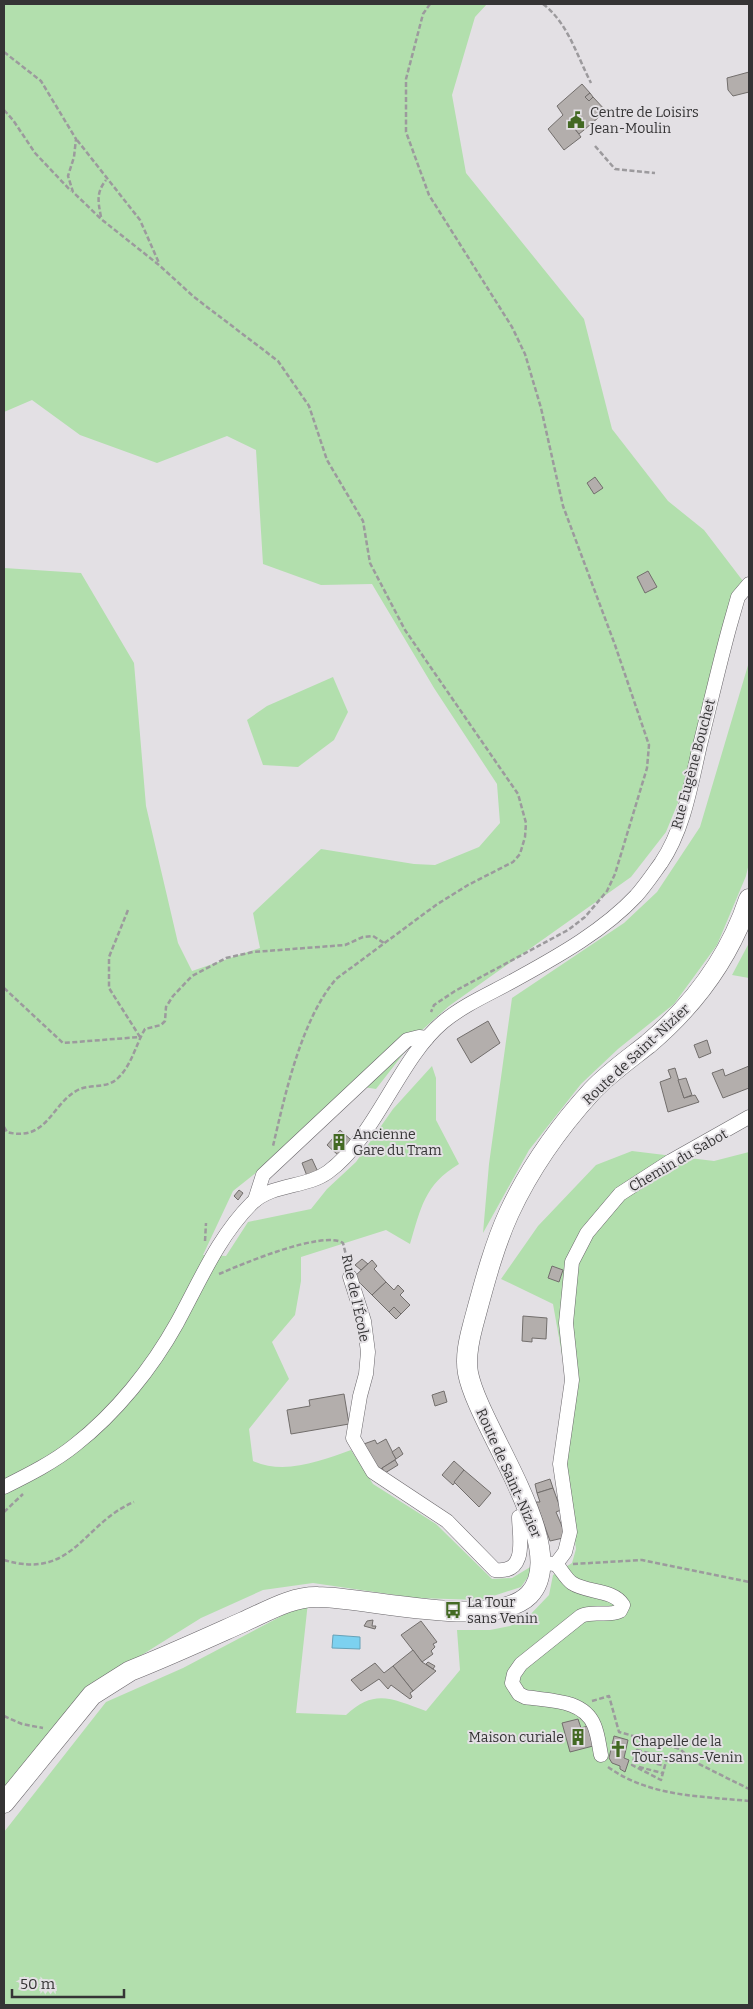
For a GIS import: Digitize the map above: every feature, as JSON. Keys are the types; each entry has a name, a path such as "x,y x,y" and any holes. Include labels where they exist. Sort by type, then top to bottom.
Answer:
{"main road":[{"name":"Route de Saint-Nizier","path":"4,1803 92,1695 114,1679 299,1598 330,1597 469,1611 501,1609 515,1605 529,1595 549,1563 529,1513 480,1411 467,1370 467,1357 473,1327 508,1215 520,1192 560,1130 590,1094 608,1075 664,1030 687,1007 706,983 737,930 749,899"}],"street":[{"name":"Rue Eugène Bouchet","path":"255,1200 270,1192 326,1174 341,1162 390,1095 427,1038 444,1022 473,1001 556,955 611,919 637,895 663,859 680,822 738,597 749,584"},
{"path":"4,1487 73,1448 95,1428 137,1381 176,1324 227,1230 255,1200 263,1175 407,1040 419,1037 427,1038"},
{"name":"Chemin du Sabot","path":"549,1563 565,1552 570,1532 560,1464 572,1380 566,1323 572,1262 587,1233 620,1194 671,1161 749,1117"},
{"name":"Rue de l'École","path":"350,1277 364,1322 368,1352 366,1374 360,1396 353,1438 373,1472 447,1521 495,1570 502,1571 514,1563 522,1543 520,1517 529,1513"},
{"path":"549,1563 571,1582 593,1591 613,1596 619,1599 623,1605 620,1611 613,1615 592,1613 581,1616 521,1664 514,1674 512,1683 519,1694 579,1707 588,1714 594,1725 601,1755"}],"path":[{"path":"427,1038 428,1018 434,1005 455,991 568,930 585,917 607,891 615,874 647,768 649,745 615,645 595,596 563,506 542,408 525,354 512,326 429,195 406,132 406,79 423,14 430,4"},
{"path":"543,4 566,32 591,83"},
{"path":"4,52 41,82 76,139 90,154 106,180 140,220 159,265"},
{"path":"4,110 13,120 35,154 101,218 159,265 194,297 278,360 309,406 327,460 363,521 370,564 405,630 518,794 526,823 525,837 520,854 513,862 468,885 436,905 336,980 325,992 314,1014 291,1076 269,1158 269,1169"},
{"path":"73,192 68,176 74,157 76,139"},
{"path":"596,146 615,169 655,173"},
{"path":"101,218 97,196 98,189 106,180"},
{"path":"128,910 109,957 109,988 140,1037"},
{"path":"4,1127 7,1132 18,1135 33,1130 44,1125 74,1093 87,1087 98,1087 118,1078 145,1029 162,1024 166,1007 182,984 192,976 226,958 253,952 345,945 363,937 373,936 384,943"},
{"path":"4,988 63,1044 140,1037"},
{"name":"Rue de l'École","path":"198,1282 263,1254 305,1243 337,1239 343,1243 347,1251 350,1277"},
{"path":"4,1560 36,1566 51,1562 69,1553 122,1507 134,1502"},
{"path":"549,1563 642,1560 749,1582"},
{"path":"587,1702 609,1696 619,1732 680,1750 693,1760 749,1789"},
{"path":"4,1716 22,1724 62,1731"},
{"path":"637,1750 667,1758 661,1780 632,1765 637,1750"},
{"path":"601,1755 603,1761 614,1771 651,1789 670,1794 749,1801"},
{"path":"635,1758 665,1766"},
{"path":"632,1765 663,1773"}],"green space":[{"path":"4,4 487,4 475,17 452,95 466,173 584,319 612,429 668,501 704,530 746,585 697,756 666,832 631,877 449,1006 421,1031 376,1089 351,1085 272,1160 233,1191 203,1255 226,1256 248,1222 311,1209 327,1189 356,1162 393,1109 432,1066 436,1078 436,1120 459,1164 438,1180 431,1189 421,1208 410,1244 386,1230 301,1257 301,1281 295,1315 272,1342 289,1379 249,1429 253,1461 277,1467 290,1467 315,1462 351,1450 373,1484 436,1524 492,1579 512,1578 532,1566 530,1574 521,1587 481,1600 416,1598 313,1583 263,1590 201,1618 92,1686 4,1793 4,568 81,573 134,663 146,806 178,943 192,971 260,948 253,913 321,849 414,864 435,865 479,847 500,823 497,784 434,688 372,584 321,585 263,564 256,450 227,436 157,463 80,435 32,400 4,412"},
{"path":"749,662 749,863 746,876 717,945 674,1004 618,1049 581,1084 529,1150 483,1233 489,1164 512,998 624,923 657,892 700,827"},
{"path":"333,677 348,712 334,740 298,767 263,765 247,720 267,706"},
{"path":"749,943 749,978 732,975"},
{"path":"632,1151 714,1161 749,1152 749,2005 4,2005 4,1832 106,1702 183,1668 308,1602 296,1713 346,1715 366,1701 384,1698 426,1711 460,1670 457,1630 490,1630 510,1626 527,1618 549,1595 553,1575 572,1563 576,1549 568,1486 556,1474 567,1383 553,1304 501,1279 538,1226 596,1165"}],"water":[{"path":"333,1635 360,1637 360,1649 332,1648"}],"building":[{"path":"749,72 749,92 733,96 728,90 727,78"},
{"name":"Centre de Loisirs Jean-Moulin","path":"582,84 590,93 585,97 589,101 593,97 606,111 584,130 580,126 575,129 581,137 564,150 548,129 563,115 557,106"},
{"path":"590,93 593,97 589,101 585,97"},
{"path":"580,126 584,130 579,134 575,129"},
{"path":"595,477 603,488 594,494 587,483"},
{"path":"648,571 657,587 645,593 637,577"},
{"path":"488,1021 500,1043 471,1063 457,1039"},
{"path":"707,1040 711,1053 699,1058 694,1045"},
{"path":"749,1066 749,1088 723,1098 712,1073 723,1069 725,1076"},
{"path":"675,1068 684,1098 695,1095 699,1102 668,1112 660,1082 671,1078 668,1070"},
{"path":"686,1078 692,1095 684,1098 678,1080"},
{"name":"Ancienne Gare du Tram","path":"340,1130 351,1140 338,1155 327,1145"},
{"path":"312,1159 318,1172 307,1176 302,1163"},
{"path":"239,1190 243,1193 238,1200 234,1196"},
{"path":"362,1259 368,1264 361,1270 355,1265"},
{"path":"372,1260 377,1266 374,1269 386,1282 372,1295 354,1277"},
{"path":"552,1266 563,1270 559,1282 548,1278"},
{"path":"386,1282 394,1290 398,1285 404,1291 400,1295 410,1305 401,1314 394,1307 389,1312 372,1295"},
{"path":"394,1307 401,1314 396,1319 389,1312"},
{"path":"523,1316 547,1318 546,1339 532,1338 532,1342 522,1341"},
{"path":"444,1391 447,1402 435,1406 432,1395"},
{"path":"344,1394 349,1424 291,1434 287,1410 310,1406 309,1400"},
{"path":"386,1439 396,1459 378,1471 361,1445 375,1440 377,1444"},
{"path":"399,1447 403,1454 396,1459 392,1452"},
{"path":"395,1460 398,1465 385,1473 382,1468"},
{"path":"454,1461 464,1470 453,1485 442,1475"},
{"path":"464,1470 491,1493 479,1507 454,1482"},
{"path":"550,1479 553,1488 537,1493 535,1484"},
{"path":"553,1488 561,1510 556,1512 564,1531 563,1538 550,1541 536,1502 540,1502 537,1493"},
{"path":"373,1620 372,1626 376,1626 375,1629 364,1626 367,1621"},
{"path":"421,1621 437,1642 433,1644 435,1647 431,1651 433,1654 422,1662 401,1635"},
{"path":"413,1650 422,1662 436,1671 413,1691 393,1666"},
{"path":"428,1662 435,1666 433,1669 426,1664"},
{"path":"375,1663 384,1673 393,1666 413,1691 410,1693 412,1697 410,1699 391,1685 388,1689 379,1679 361,1691 351,1680"},
{"name":"Maison curiale","path":"578,1719 581,1728 588,1726 593,1746 570,1752 562,1723"},
{"name":"Chapelle de la Tour-sans-Venin","path":"614,1736 628,1740 624,1758 629,1760 625,1772 620,1769 620,1766 612,1763 609,1758"}],"place":[{"name":"Centre de Loisirs Jean-Moulin","path":"576,120"},
{"name":"Ancienne Gare du Tram","path":"339,1142"},
{"name":"La Tour sans Venin","path":"453,1610"},
{"name":"Maison curiale","path":"578,1737"},
{"name":"Chapelle de la Tour-sans-Venin","path":"618,1749"}]}
